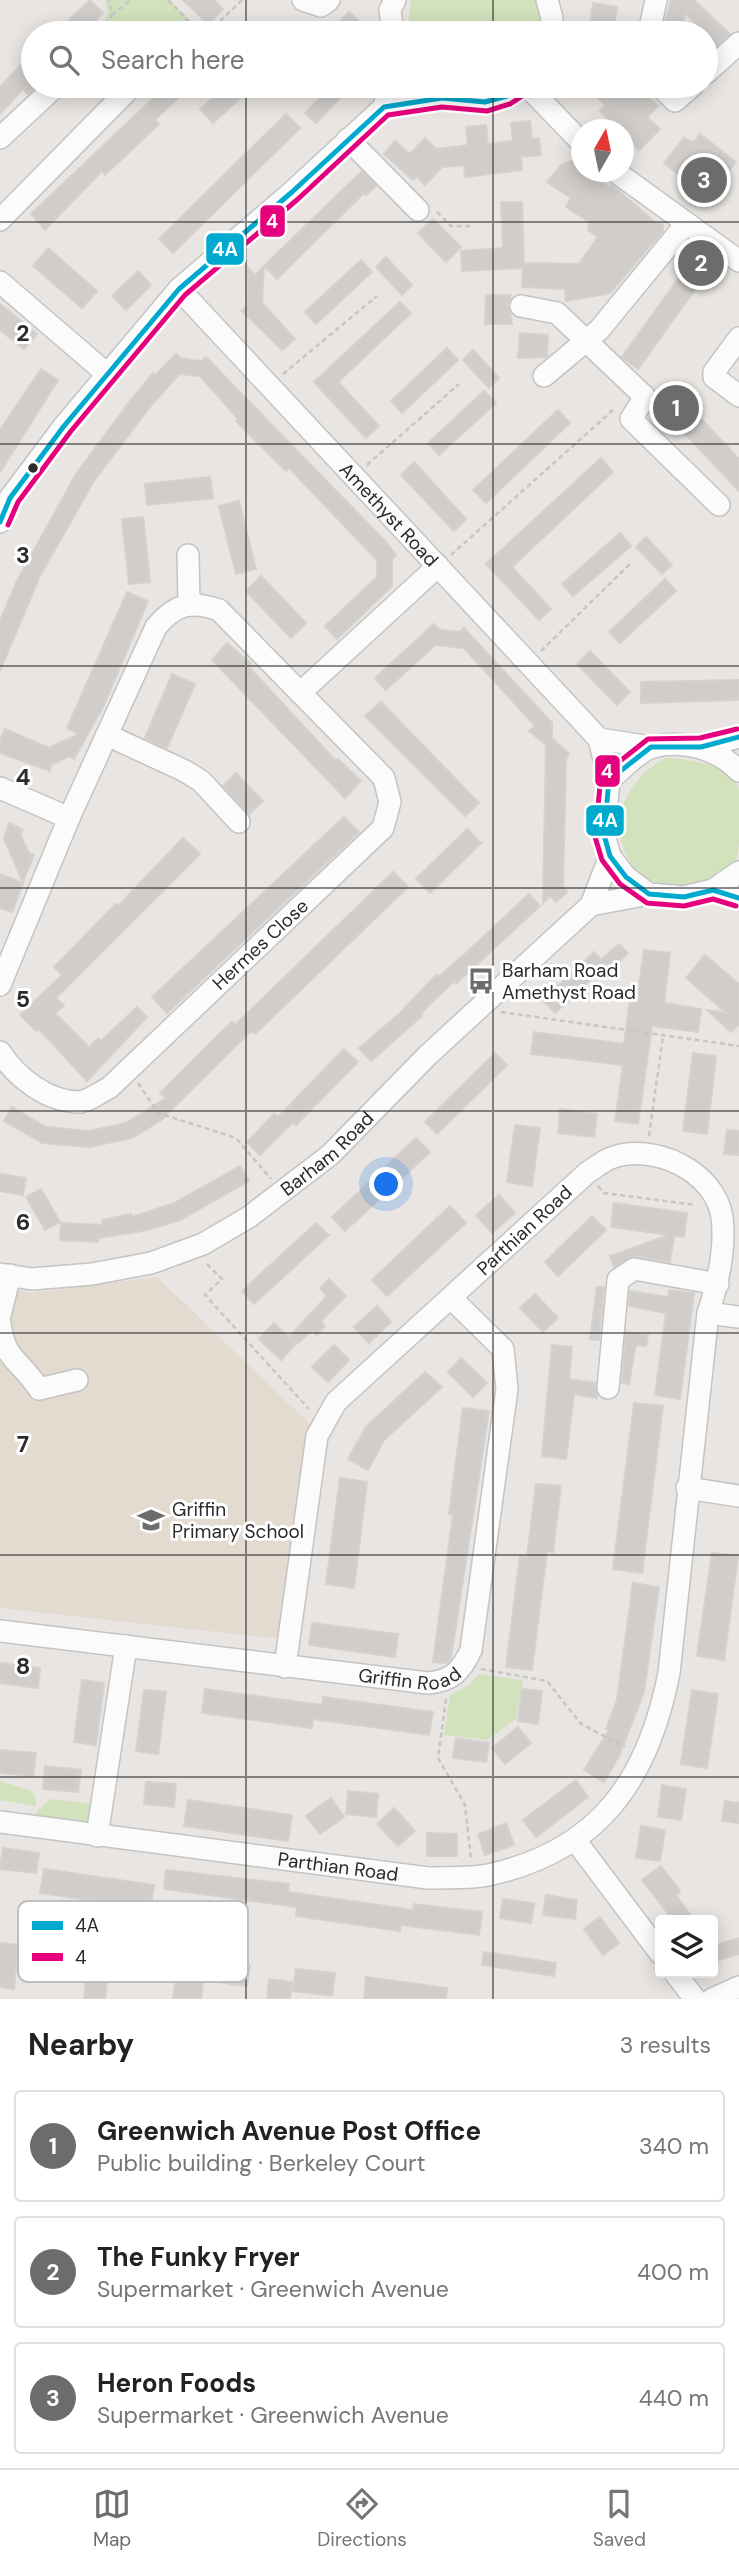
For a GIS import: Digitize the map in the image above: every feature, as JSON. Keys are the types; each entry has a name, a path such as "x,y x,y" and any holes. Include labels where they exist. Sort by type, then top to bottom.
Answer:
{"street":[{"path":"303,0 321,6 329,0"},
{"path":"547,0 552,21"},
{"path":"652,21 656,0"},
{"path":"391,3 392,21"},
{"path":"718,62 739,43"},
{"path":"0,138 43,98"},
{"path":"0,220 121,98"},
{"path":"384,107 386,98"},
{"path":"0,522 10,498 178,289 292,192 384,107 442,98 485,102 500,98"},
{"path":"536,98 571,132"},
{"path":"348,139 418,209"},
{"path":"629,182 739,261"},
{"path":"544,376 599,330 686,225"},
{"path":"0,282 107,374"},
{"name":"Amethyst Road","path":"178,289 270,384 599,739 609,780 604,835 610,856"},
{"path":"521,306 557,313 645,397 631,419 719,505"},
{"path":"739,338 714,372 714,377 739,396"},
{"path":"0,985 69,818 156,627 175,608 189,603 188,555"},
{"path":"300,693 438,566"},
{"name":"Hermes Close","path":"0,1052 13,1073 56,1098 82,1102 109,1088 383,828 389,815 389,789 384,778 219,610 189,603"},
{"path":"107,735 186,771 201,781 239,822"},
{"path":"599,739 651,747 701,747 739,737"},
{"path":"609,780 651,747"},
{"path":"701,747 739,771"},
{"path":"0,788 69,818"},
{"path":"610,856 626,877 649,894"},
{"name":"Barham Road","path":"5,1274 32,1279 92,1274 152,1262 194,1247 250,1217 330,1155 428,1055 591,905 610,856"},
{"path":"591,905 649,894 684,897 713,890 739,872"},
{"path":"713,890 739,898"},
{"name":"Parthian Road","path":"0,1822 428,1878 474,1877 530,1860 575,1840 594,1825 626,1787 647,1753 660,1718 668,1673 708,1313 718,1284 722,1215 697,1176 675,1162 646,1154 611,1158 588,1172 336,1402 317,1436 285,1667"},
{"path":"608,1388 618,1280 634,1269 718,1284"},
{"path":"0,1315 5,1274"},
{"name":"Griffin Road","path":"0,1631 285,1667 438,1682 453,1677 465,1663 471,1650 507,1389 503,1349 451,1298"},
{"path":"708,1313 739,1317"},
{"path":"0,1323 3,1345 28,1372 39,1389 77,1380"},
{"path":"687,1488 739,1496"},
{"path":"97,1836 126,1646"},
{"path":"575,1840 655,1946"},
{"path":"679,1978 695,1999"},
{"path":"712,1999 739,1987"}],"path":[{"path":"109,0 112,15"},
{"path":"109,21 130,0"},
{"path":"168,0 188,21"},
{"path":"220,21 242,0"},
{"path":"418,209 429,202 451,226 473,226"},
{"path":"270,384 377,296"},
{"path":"355,475 459,384"},
{"path":"438,566 637,389"},
{"path":"528,663 631,562"},
{"path":"487,1002 505,1014 739,1046"},
{"path":"646,1154 663,1036"},
{"path":"128,1069 158,1113 236,1138 281,1192"},
{"path":"588,1172 604,1193 697,1205 711,1194"},
{"path":"194,1247 222,1279 205,1295 311,1411 326,1420"},
{"path":"465,1663 492,1673 547,1681 582,1724 627,1748 647,1753"},
{"path":"438,1682 446,1697 438,1758 465,1805 474,1877"}],"shaded area":[{"name":"Griffin Primary School","path":"157,1277 317,1431 282,1639 0,1608 0,1287 30,1293"}],"green space":[{"path":"105,0 170,0 190,21 105,21 108,12"},
{"path":"411,0 537,0 540,21 408,21"},
{"path":"666,758 697,762 719,769 735,781 739,790 739,842 736,860 731,868 720,876 694,886 666,886 653,882 632,864 620,834 620,818 631,790 652,767"},
{"path":"479,1674 523,1680 516,1719 487,1740 444,1735 450,1695 468,1686"},
{"path":"0,1781 32,1791 37,1803 35,1806 0,1800"},
{"path":"51,1799 100,1805 85,1824 35,1819 37,1811"}],"building":[{"path":"90,0 103,13 95,21 68,21"},
{"path":"183,0 214,0 223,9 211,21 205,21"},
{"path":"671,0 694,0 716,21 693,21 685,13 684,21 665,21"},
{"path":"593,3 617,7 615,21 591,21"},
{"path":"349,12 359,21 340,21"},
{"path":"718,23 730,34 718,44"},
{"path":"21,65 21,91 0,114 0,87"},
{"path":"153,98 178,98 155,120 159,124 105,175 102,171 45,230 31,214"},
{"path":"212,98 241,98 213,123 200,109"},
{"path":"320,98 340,98 316,123 305,113"},
{"path":"598,98 650,98 658,106 647,117 660,129 639,150 634,145 634,119 608,119 600,111 605,105"},
{"path":"286,114 300,128 173,253 159,239"},
{"path":"530,121 532,139 539,138 541,155 521,157 522,170 465,177 464,165 442,167 425,185 417,177 413,180 384,154 395,141 410,154 425,138 436,149 468,145 466,127 486,125 488,144 513,141 511,123"},
{"path":"700,134 736,162 708,198 664,163 684,138 694,142"},
{"path":"571,161 571,182 602,182 609,187 612,185 656,223 663,224 663,231 610,293 566,301 565,289 522,287 523,268 462,271 461,251 503,248 501,202 522,202 524,263 579,264 598,237 588,230 589,222 566,207 571,198 547,182 562,164"},
{"path":"362,171 376,186 366,195 364,193 277,279 264,266"},
{"path":"433,219 461,247 446,262 418,233"},
{"path":"48,248 97,291 82,308 33,266"},
{"path":"698,251 714,263 638,369 622,357"},
{"path":"386,257 412,285 402,295 376,267"},
{"path":"361,260 372,272 316,324 305,312"},
{"path":"264,266 262,303 295,339 282,350 242,311 247,306 248,267 255,275"},
{"path":"138,271 151,285 126,310 112,296"},
{"path":"486,295 511,295 508,304 512,324 485,324"},
{"path":"400,302 411,313 338,382 379,426 366,438 314,382"},
{"path":"0,304 37,334 24,349 0,330"},
{"path":"520,333 548,335 547,357 518,358"},
{"path":"447,348 458,360 402,413 391,401"},
{"path":"473,350 499,378 489,388 463,360"},
{"path":"176,354 180,358 191,360 202,361 206,357 385,541 396,555 392,560 392,586 337,639 325,626 377,577 377,560 289,468 286,471 236,421 238,419 200,376 179,374 149,408 94,481 39,578 0,671 0,621 16,583 76,474 153,373 155,375"},
{"path":"41,369 58,380 0,472 0,430"},
{"path":"673,389 739,459 739,491 657,404"},
{"path":"484,391 496,403 439,455 428,443"},
{"path":"558,410 570,423 486,503 473,490"},
{"path":"601,458 613,472 512,567 551,609 539,620 486,564"},
{"path":"414,462 466,519 454,531 401,475"},
{"path":"210,477 213,498 147,505 145,484"},
{"path":"239,501 256,569 236,574 219,506"},
{"path":"143,517 150,582 129,584 122,519"},
{"path":"620,533 631,546 573,596 562,584"},
{"path":"646,537 672,565 662,574 636,547"},
{"path":"261,576 306,623 291,638 246,591"},
{"path":"665,579 676,591 620,643 609,632"},
{"path":"127,592 148,601 104,705 74,759 69,756 51,765 50,771 0,753 0,740 5,729 49,748 79,734 67,728"},
{"path":"434,624 439,629 449,631 460,632 464,628 552,723 552,738 569,754 566,759 563,887 567,892 556,902 550,896 543,903 546,745 529,731 535,726 464,648 435,645 386,690 375,678"},
{"path":"227,643 251,664 249,667 336,761 338,759 361,781 345,798 212,660"},
{"path":"590,651 630,692 617,705 577,664"},
{"path":"172,674 195,684 167,748 145,738"},
{"path":"739,680 739,700 641,703 641,682"},
{"path":"381,702 479,803 465,816 365,716"},
{"path":"236,773 263,801 249,814 223,786"},
{"path":"344,817 359,832 167,1013 152,997"},
{"path":"9,823 23,830 20,834 29,853 34,855 23,882 4,839"},
{"path":"467,829 481,843 430,893 416,879"},
{"path":"183,838 200,854 56,998 64,1006 55,1013 89,1047 98,1038 101,1041 137,1007 147,1017 87,1081 39,1029 36,1031 20,1015 62,975 54,967 116,904 118,906"},
{"path":"393,872 408,887 255,1034 251,1031 160,1121 132,1138 89,1147 42,1143 4,1121 12,1107 46,1127 89,1131 126,1123 166,1098 160,1093 220,1033 232,1022 235,1025"},
{"path":"0,874 23,883 12,912 0,908"},
{"path":"529,894 540,906 456,984 454,981 420,1014 422,1016 371,1061 359,1048 399,1014 436,975 438,977 467,952"},
{"path":"619,944 628,953 610,970 606,965 555,1013 543,1000 594,952 601,960"},
{"path":"644,950 670,953 664,1003 701,1009 698,1032 652,1026 638,1124 615,1121 623,1065 531,1054 534,1032 624,1044 630,999 637,1000"},
{"path":"705,955 739,984 739,1024 731,1032 707,1010 726,1013 686,978"},
{"path":"344,1049 358,1062 296,1125 293,1122 260,1155 247,1142 274,1114 278,1117"},
{"path":"495,1053 507,1065 437,1134 425,1122"},
{"path":"693,1053 716,1056 707,1134 683,1131"},
{"path":"560,1109 597,1114 594,1137 558,1133"},
{"path":"515,1125 540,1128 532,1186 507,1182"},
{"path":"727,1130 739,1131 739,1155 724,1154"},
{"path":"416,1138 430,1152 345,1231 332,1217"},
{"path":"240,1166 249,1181 180,1220 148,1230 98,1238 98,1242 60,1240 61,1223 103,1225 102,1220 131,1214 132,1217 174,1203"},
{"path":"0,1174 26,1178 23,1195 0,1191"},
{"path":"41,1189 60,1222 45,1230 26,1197"},
{"path":"499,1195 515,1213 492,1233 476,1215"},
{"path":"614,1203 687,1213 684,1237 674,1236 670,1262 635,1256 614,1267 610,1256 669,1235 611,1227"},
{"path":"450,1206 466,1223 387,1296 372,1280"},
{"path":"592,1216 606,1230 558,1276 545,1262"},
{"path":"316,1223 329,1235 254,1304 242,1291"},
{"path":"329,1279 346,1296 321,1321 325,1326 317,1335 312,1330 298,1343 290,1336 327,1296 320,1288"},
{"path":"597,1287 604,1287 599,1340 590,1339"},
{"path":"669,1290 694,1293 680,1399 655,1395 666,1313 629,1306 630,1291 668,1297"},
{"path":"535,1294 558,1318 543,1332 520,1308"},
{"path":"377,1306 391,1322 369,1343 354,1327"},
{"path":"274,1323 296,1344 281,1360 259,1339"},
{"path":"626,1332 648,1335 646,1346 637,1345 635,1348 629,1384 622,1383"},
{"path":"334,1345 349,1360 328,1382 312,1367"},
{"path":"552,1345 572,1347 569,1379 595,1383 597,1395 597,1398 574,1394 566,1459 542,1456"},
{"path":"461,1358 487,1383 473,1397 448,1372"},
{"path":"425,1372 442,1387 384,1440 368,1470 348,1459 366,1427"},
{"path":"634,1403 663,1406 642,1573 613,1569"},
{"path":"463,1408 489,1411 451,1658 446,1663 433,1662 453,1514 449,1514"},
{"path":"340,1478 367,1482 354,1588 326,1584"},
{"path":"536,1484 561,1486 553,1552 547,1551 532,1670 506,1667 520,1556 527,1557"},
{"path":"712,1553 738,1556 724,1660 697,1656"},
{"path":"633,1583 659,1587 644,1692 619,1756 604,1782 584,1770 609,1730 606,1729 617,1700"},
{"path":"312,1623 398,1634 395,1657 309,1645"},
{"path":"0,1663 40,1668 38,1688 0,1683"},
{"path":"82,1680 104,1683 96,1745 74,1742"},
{"path":"205,1689 322,1705 323,1697 433,1712 429,1735 313,1719 312,1728 202,1713"},
{"path":"522,1689 542,1691 538,1724 518,1721"},
{"path":"144,1690 166,1692 158,1754 136,1751"},
{"path":"692,1690 718,1694 707,1768 681,1764"},
{"path":"518,1727 531,1743 505,1764 492,1748"},
{"path":"456,1738 489,1743 486,1762 453,1758"},
{"path":"0,1750 36,1753 33,1776 0,1773"},
{"path":"45,1766 81,1770 78,1792 43,1789"},
{"path":"576,1780 588,1797 536,1837 523,1820"},
{"path":"146,1782 176,1784 174,1807 144,1804"},
{"path":"662,1785 686,1789 681,1820 658,1817"},
{"path":"348,1791 378,1794 376,1817 346,1814"},
{"path":"331,1798 344,1817 320,1834 306,1816"},
{"path":"188,1800 292,1815 288,1841 184,1826"},
{"path":"725,1801 739,1803 739,1823 722,1821"},
{"path":"394,1808 415,1831 398,1846 377,1824"},
{"path":"506,1823 514,1845 485,1855 478,1834"},
{"path":"641,1826 665,1830 660,1861 636,1858"},
{"path":"427,1833 457,1834 457,1856 427,1856"},
{"path":"3,1848 39,1853 36,1873 0,1869"},
{"path":"661,1866 680,1891 676,1895 690,1915 669,1915 642,1880"},
{"path":"44,1869 154,1885 151,1901 95,1901 40,1893"},
{"path":"166,1870 289,1884 288,1892 413,1910 414,1904 482,1912 479,1935 401,1925 400,1931 296,1916 297,1907 164,1889"},
{"path":"546,1895 577,1900 575,1919 543,1915"},
{"path":"503,1899 534,1903 531,1923 500,1918"},
{"path":"600,1917 619,1943 603,1955 584,1929"},
{"path":"739,1938 739,1954 718,1960 718,1944"},
{"path":"0,1943 18,1945 14,1989 0,1987"},
{"path":"484,1952 556,1963 554,1976 482,1965"},
{"path":"296,1969 335,1973 332,1996 293,1991"},
{"path":"366,1977 447,1988 446,1999 364,1999"},
{"path":"269,1979 292,1982 290,1999 267,1999"},
{"path":"86,1982 107,1982 105,1999 84,1999"},
{"path":"175,1982 203,1982 201,1999 173,1999"},
{"path":"218,1982 248,1982 247,1986"}],"transit line":[{"name":"4A","path":"0,522 10,498 64,426 179,289 292,192 384,107 442,98"},
{"name":"4A","path":"442,98 485,102 500,98"},
{"name":"4","path":"8,525 18,502 71,431 185,295 298,199 388,115 442,107 487,111 510,104 519,98"},
{"name":"4","path":"736,906 713,899 684,906 647,903 620,884 602,860 595,837 601,776 648,739 700,738 737,729"},
{"name":"4A","path":"739,737 701,747 651,747 609,780 604,835 610,856 626,877 649,894 684,897 713,890 739,898"}],"place":[{"name":"Heron Foods","path":"704,180"},
{"name":"The Funky Fryer","path":"701,263"},
{"name":"Greenwich Avenue Post Office","path":"676,408"},
{"name":"Barham Road Amethyst Road","path":"481,981"},
{"name":"Griffin Primary School","path":"151,1520"}]}
